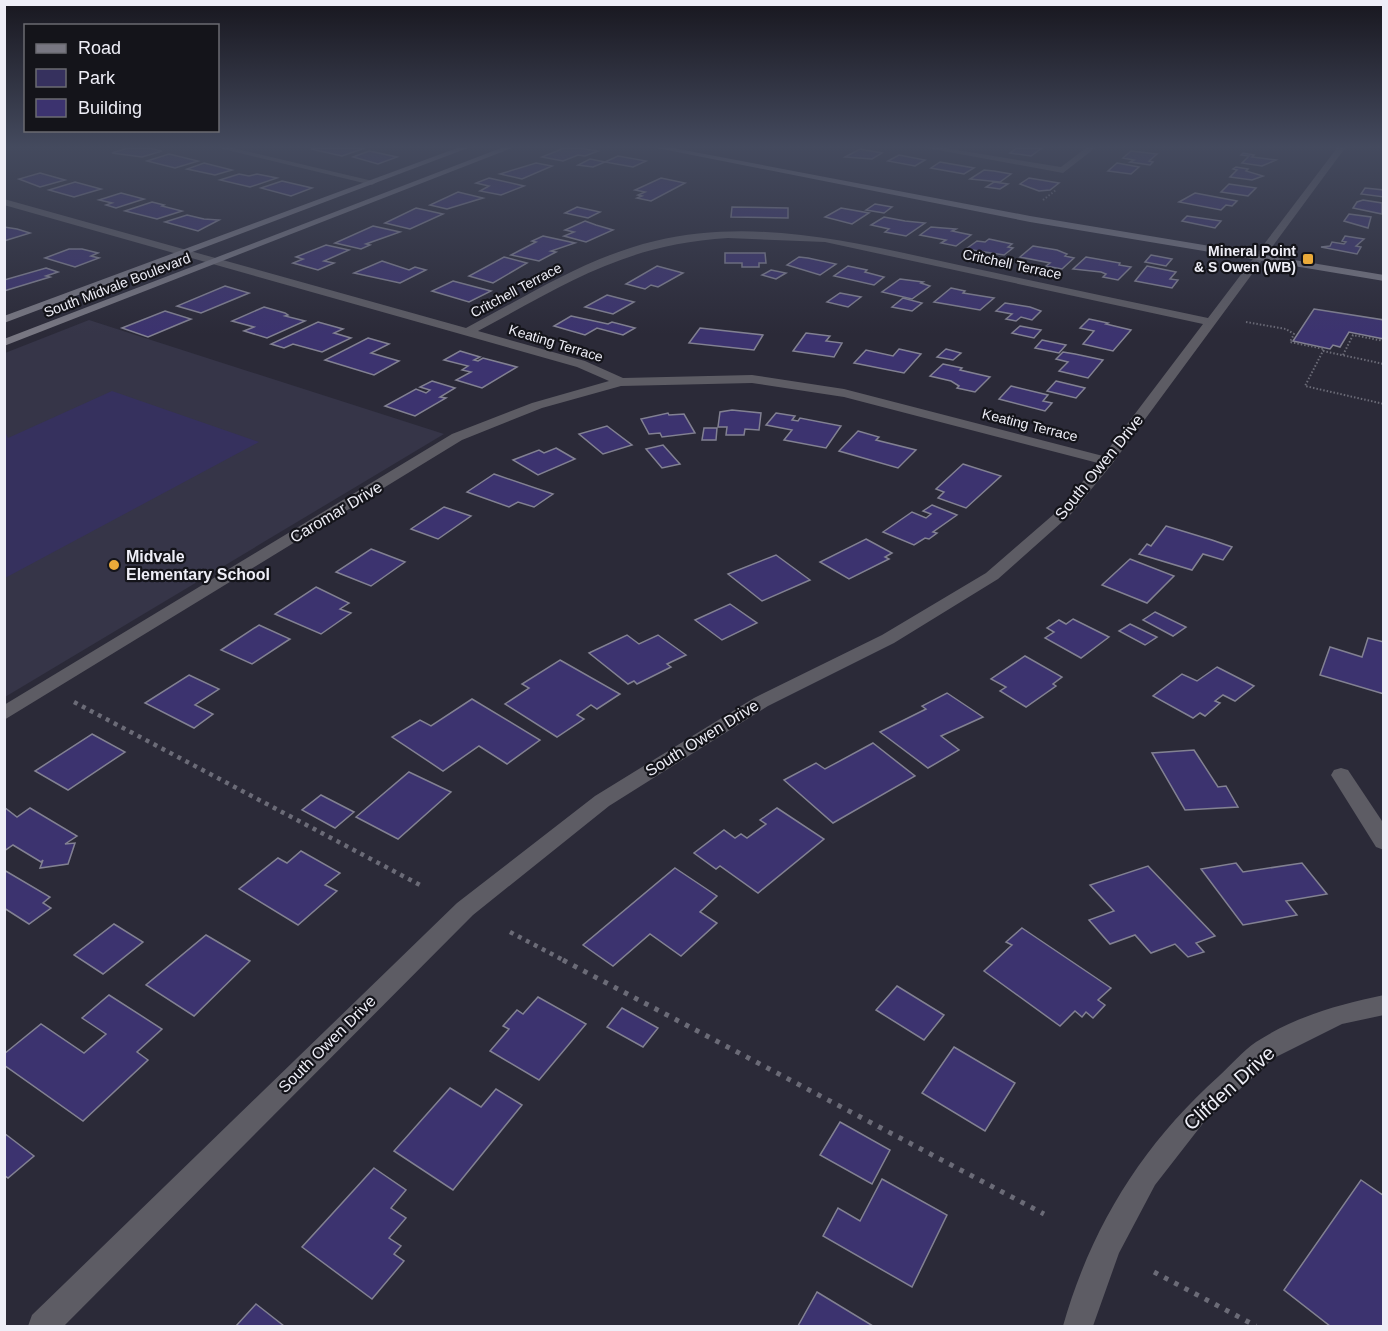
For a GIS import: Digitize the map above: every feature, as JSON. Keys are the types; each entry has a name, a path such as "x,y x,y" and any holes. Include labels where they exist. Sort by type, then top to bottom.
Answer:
{"main road":[{"name":"South Midvale Boulevard","path":"4,320 298,210"},
{"name":"South Midvale Boulevard","path":"4,343 347,210"},
{"path":"984,210 1257,261 1383,290"},
{"path":"1257,261 1383,278"}],"street":[{"name":"Keating Terrace","path":"33,210 581,364 621,382 714,378 801,386 844,393 1107,461"},
{"name":"South Owen Drive","path":"43,1326 448,925 486,891 602,801 761,702 888,639 992,576 1066,512 1107,461 1295,210"},
{"name":"Critchell Terrace","path":"468,332 538,294 633,250 683,238 742,235 825,239 1210,322"},
{"name":"Caromar Drive","path":"4,714 457,437 520,411 579,392 621,382"},
{"path":"1341,775 1383,842"},
{"name":"Clifden Drive","path":"1078,1326 1107,1248 1145,1176 1195,1114 1265,1050 1337,1015 1383,1005"}],"path":[{"path":"1246,322 1286,329 1294,334 1290,342 1383,364"},
{"path":"1343,355 1353,335 1383,341"},
{"path":"1323,351 1305,386 1383,404"},
{"path":"74,702 420,885"},
{"path":"510,932 1044,1214"},
{"path":"1154,1272 1256,1326"}],"shaded area":[{"name":"Midvale Elementary School","path":"89,320 444,434 5,697 5,353"}],"green space":[{"path":"112,391 259,442 5,578 5,431 8,438"}],"building":[{"path":"178,210 182,211 157,219 125,211"},
{"path":"412,210 443,214 410,229 385,223"},
{"path":"571,210 600,212 588,218 565,213"},
{"path":"732,210 788,210 788,218 731,217"},
{"path":"837,210 869,213 852,224 825,217"},
{"path":"867,210 888,210 884,213"},
{"path":"1363,210 1382,210 1382,214"},
{"path":"1349,214 1371,217 1368,228 1344,221"},
{"path":"187,215 219,220 198,231 165,222"},
{"path":"1187,216 1221,221 1215,228 1182,221"},
{"path":"884,217 925,223 906,236 885,232 889,229 871,225"},
{"path":"585,221 613,230 586,242 564,236 574,232 565,230"},
{"path":"373,226 400,232 366,244 370,245 361,249 335,243"},
{"path":"4,227 17,229 30,233 4,241"},
{"path":"931,227 956,229 952,231 971,235 956,246 941,243 946,240 920,235"},
{"path":"543,236 575,243 551,251 556,252 539,261 511,255 536,242 532,241"},
{"path":"1345,236 1364,239 1356,246 1361,247 1357,254 1321,247 1330,246 1332,242 1344,244 1346,242 1342,241"},
{"path":"989,239 1012,244 1008,247 1013,248 1004,255 966,249 977,241 985,242"},
{"path":"326,245 349,250 324,261 334,263 318,270 293,263 303,259 296,257"},
{"path":"1033,246 1057,250 1067,254 1065,256 1074,258 1062,269 1046,266 1050,263 1020,257"},
{"path":"69,249 98,253 91,256 99,258 75,267 45,258"},
{"path":"725,253 765,253 766,263 759,263 759,267 742,267 742,263 725,263"},
{"path":"1151,255 1172,259 1166,266 1145,262"},
{"path":"504,257 527,263 493,283 469,276"},
{"path":"799,257 836,264 820,275 787,265"},
{"path":"1086,257 1131,267 1118,280 1103,277 1106,274 1101,272 1073,269"},
{"path":"382,261 409,270 415,267 426,270 400,283 354,273"},
{"path":"657,266 683,273 658,287 651,285 645,289 626,284"},
{"path":"848,266 884,277 874,285 834,276"},
{"path":"1147,266 1176,272 1170,279 1178,280 1172,288 1135,281"},
{"path":"46,268 58,272 46,276 50,277 4,291 4,280"},
{"path":"771,270 786,273 776,279 762,275"},
{"path":"900,279 923,282 921,283 930,286 912,299 882,292"},
{"path":"453,281 491,291 469,302 432,291"},
{"path":"225,286 249,293 201,313 177,306"},
{"path":"951,288 965,291 963,293 994,298 980,310 934,302"},
{"path":"840,293 861,297 848,307 827,302"},
{"path":"607,295 634,302 613,314 585,307"},
{"path":"903,298 922,303 912,311 892,307"},
{"path":"1005,303 1041,311 1032,320 1021,317 1016,321 1006,319 1012,314 996,311"},
{"path":"264,307 305,321 267,338 244,331 254,327 232,321"},
{"path":"1314,309 1384,320 1384,339 1349,332 1340,347 1333,345 1330,349 1293,341"},
{"path":"165,311 191,319 148,337 122,328"},
{"path":"571,316 635,328 623,335 597,328 585,335 554,326"},
{"path":"1089,319 1131,330 1113,351 1083,344 1094,331 1080,328"},
{"path":"318,322 343,329 334,333 351,338 322,352 293,344 284,348 271,344"},
{"path":"1020,326 1041,330 1034,338 1012,333"},
{"path":"700,328 763,335 754,350 689,343"},
{"path":"806,333 830,336 826,341 842,343 834,357 793,351"},
{"path":"368,338 389,344 371,353 399,361 374,375 325,360"},
{"path":"1042,340 1066,345 1059,353 1035,348"},
{"path":"899,349 921,354 904,373 854,363 866,350 893,356"},
{"path":"946,349 961,353 953,360 937,357"},
{"path":"460,351 480,357 474,360 478,361 483,358 517,367 482,388 456,380 471,372 462,370 468,366 444,360"},
{"path":"1063,352 1103,360 1088,378 1059,371 1068,362 1056,359"},
{"path":"943,364 990,377 975,392 957,388 959,386 951,381 930,376"},
{"path":"432,381 455,388 440,397 446,398 415,416 385,406 416,389 426,393 430,390 420,387"},
{"path":"1056,381 1085,388 1076,398 1047,391"},
{"path":"1011,386 1048,395 1043,401 1052,403 1045,411 999,399"},
{"path":"732,410 761,413 759,430 745,429 744,435 726,435 727,427 718,427 720,412"},
{"path":"668,413 669,415 684,414 695,433 662,437 660,433 649,434 641,419"},
{"path":"776,413 795,416 792,420 798,421 800,418 841,426 826,448 784,440 792,430 766,425"},
{"path":"607,426 632,445 603,454 579,434"},
{"path":"704,428 717,428 716,440 702,440"},
{"path":"858,431 879,437 876,440 916,450 898,468 839,451"},
{"path":"663,445 680,464 662,468 646,449"},
{"path":"556,448 575,459 538,475 513,460 539,450 544,453"},
{"path":"963,464 1001,476 966,508 938,498 944,492 936,489"},
{"path":"494,474 553,494 534,507 518,502 509,507 467,492"},
{"path":"932,505 957,515 933,532 937,533 929,539 925,538 914,545 883,532 912,512 926,518 931,514 923,511"},
{"path":"444,507 471,516 438,539 411,529"},
{"path":"1166,526 1232,547 1223,560 1203,554 1192,570 1139,554 1147,544 1151,546"},
{"path":"866,539 892,553 885,557 889,559 849,579 820,562"},
{"path":"371,549 405,562 371,586 336,572"},
{"path":"776,555 810,580 762,601 728,574"},
{"path":"1130,559 1174,576 1147,603 1102,585"},
{"path":"316,587 349,603 340,609 351,613 321,634 275,614"},
{"path":"730,604 757,623 722,640 695,620"},
{"path":"1155,612 1186,627 1173,636 1143,620"},
{"path":"1073,619 1109,637 1081,658 1045,638 1054,632 1047,628 1059,620 1066,624"},
{"path":"1130,624 1157,637 1145,645 1119,631"},
{"path":"259,625 290,639 252,664 221,650"},
{"path":"627,635 639,644 658,635 686,655 667,664 671,667 637,684 634,681 628,684 589,653"},
{"path":"1368,638 1384,642 1384,694 1320,675 1330,647 1362,657"},
{"path":"1025,656 1062,677 1053,684 1056,686 1026,707 1000,691 1006,687 991,679"},
{"path":"560,660 620,694 597,709 591,705 577,715 584,719 557,737 505,704 529,688 522,684"},
{"path":"1217,667 1254,686 1235,701 1223,695 1215,701 1220,703 1205,716 1200,713 1193,718 1153,696 1182,674 1197,681"},
{"path":"189,675 219,689 195,705 213,714 194,728 145,703"},
{"path":"947,693 983,717 941,736 959,750 928,768 880,732 926,709 922,706"},
{"path":"472,699 540,740 507,764 479,746 443,771 392,737 420,720 431,726"},
{"path":"92,734 125,752 68,790 35,771"},
{"path":"873,743 915,776 833,823 784,780 816,763 825,769"},
{"path":"1194,750 1218,787 1226,786 1238,807 1185,810 1152,753"},
{"path":"409,772 451,792 398,839 356,817"},
{"path":"321,795 354,812 335,828 302,810"},
{"path":"4,807 17,817 30,808 77,836 65,844 75,843 68,864 40,868 43,860 41,862 13,845 4,851"},
{"path":"777,808 824,839 758,893 720,866 716,869 694,853 724,830 735,838 741,834 747,838 766,824 760,820"},
{"path":"301,851 340,873 325,885 337,891 298,925 239,889 278,858 287,863"},
{"path":"1236,863 1243,872 1302,863 1327,894 1286,901 1297,915 1243,925 1201,869"},
{"path":"1148,866 1215,936 1196,943 1204,952 1188,957 1175,944 1151,953 1135,935 1110,944 1089,920 1114,911 1090,885"},
{"path":"675,868 717,896 700,912 717,923 681,956 650,934 613,966 583,945"},
{"path":"4,870 50,897 43,903 51,908 29,924 4,908"},
{"path":"114,924 143,942 103,974 74,955"},
{"path":"1022,928 1111,988 1098,1000 1105,1005 1093,1018 1086,1012 1082,1017 1075,1011 1060,1026 984,971 1012,945 1006,942"},
{"path":"206,935 250,961 194,1016 146,985"},
{"path":"897,986 944,1015 924,1040 876,1010"},
{"path":"109,995 162,1029 137,1052 148,1060 83,1121 4,1065 4,1054 41,1024 84,1053 106,1034 82,1018"},
{"path":"538,997 586,1024 539,1080 490,1051 509,1029 503,1026 517,1010 523,1014"},
{"path":"622,1008 658,1028 643,1047 607,1027"},
{"path":"954,1047 1015,1083 985,1131 922,1093"},
{"path":"450,1088 481,1107 496,1089 522,1105 453,1190 394,1151"},
{"path":"840,1122 890,1150 872,1184 820,1155"},
{"path":"4,1133 34,1156 8,1178 4,1175"},
{"path":"374,1168 406,1190 391,1208 406,1218 389,1238 401,1246 394,1254 404,1261 372,1299 302,1247"},
{"path":"882,1179 947,1215 912,1287 823,1236 838,1208 860,1221"},
{"path":"1361,1180 1384,1196 1384,1324 1382,1326 1330,1326 1284,1290"},
{"path":"817,1292 873,1326 798,1326"},
{"path":"256,1304 284,1326 236,1326"}],"place":[{"name":"Mineral Point & S Owen (WB)","path":"1308,259"},
{"name":"Midvale Elementary School","path":"114,565"}]}
